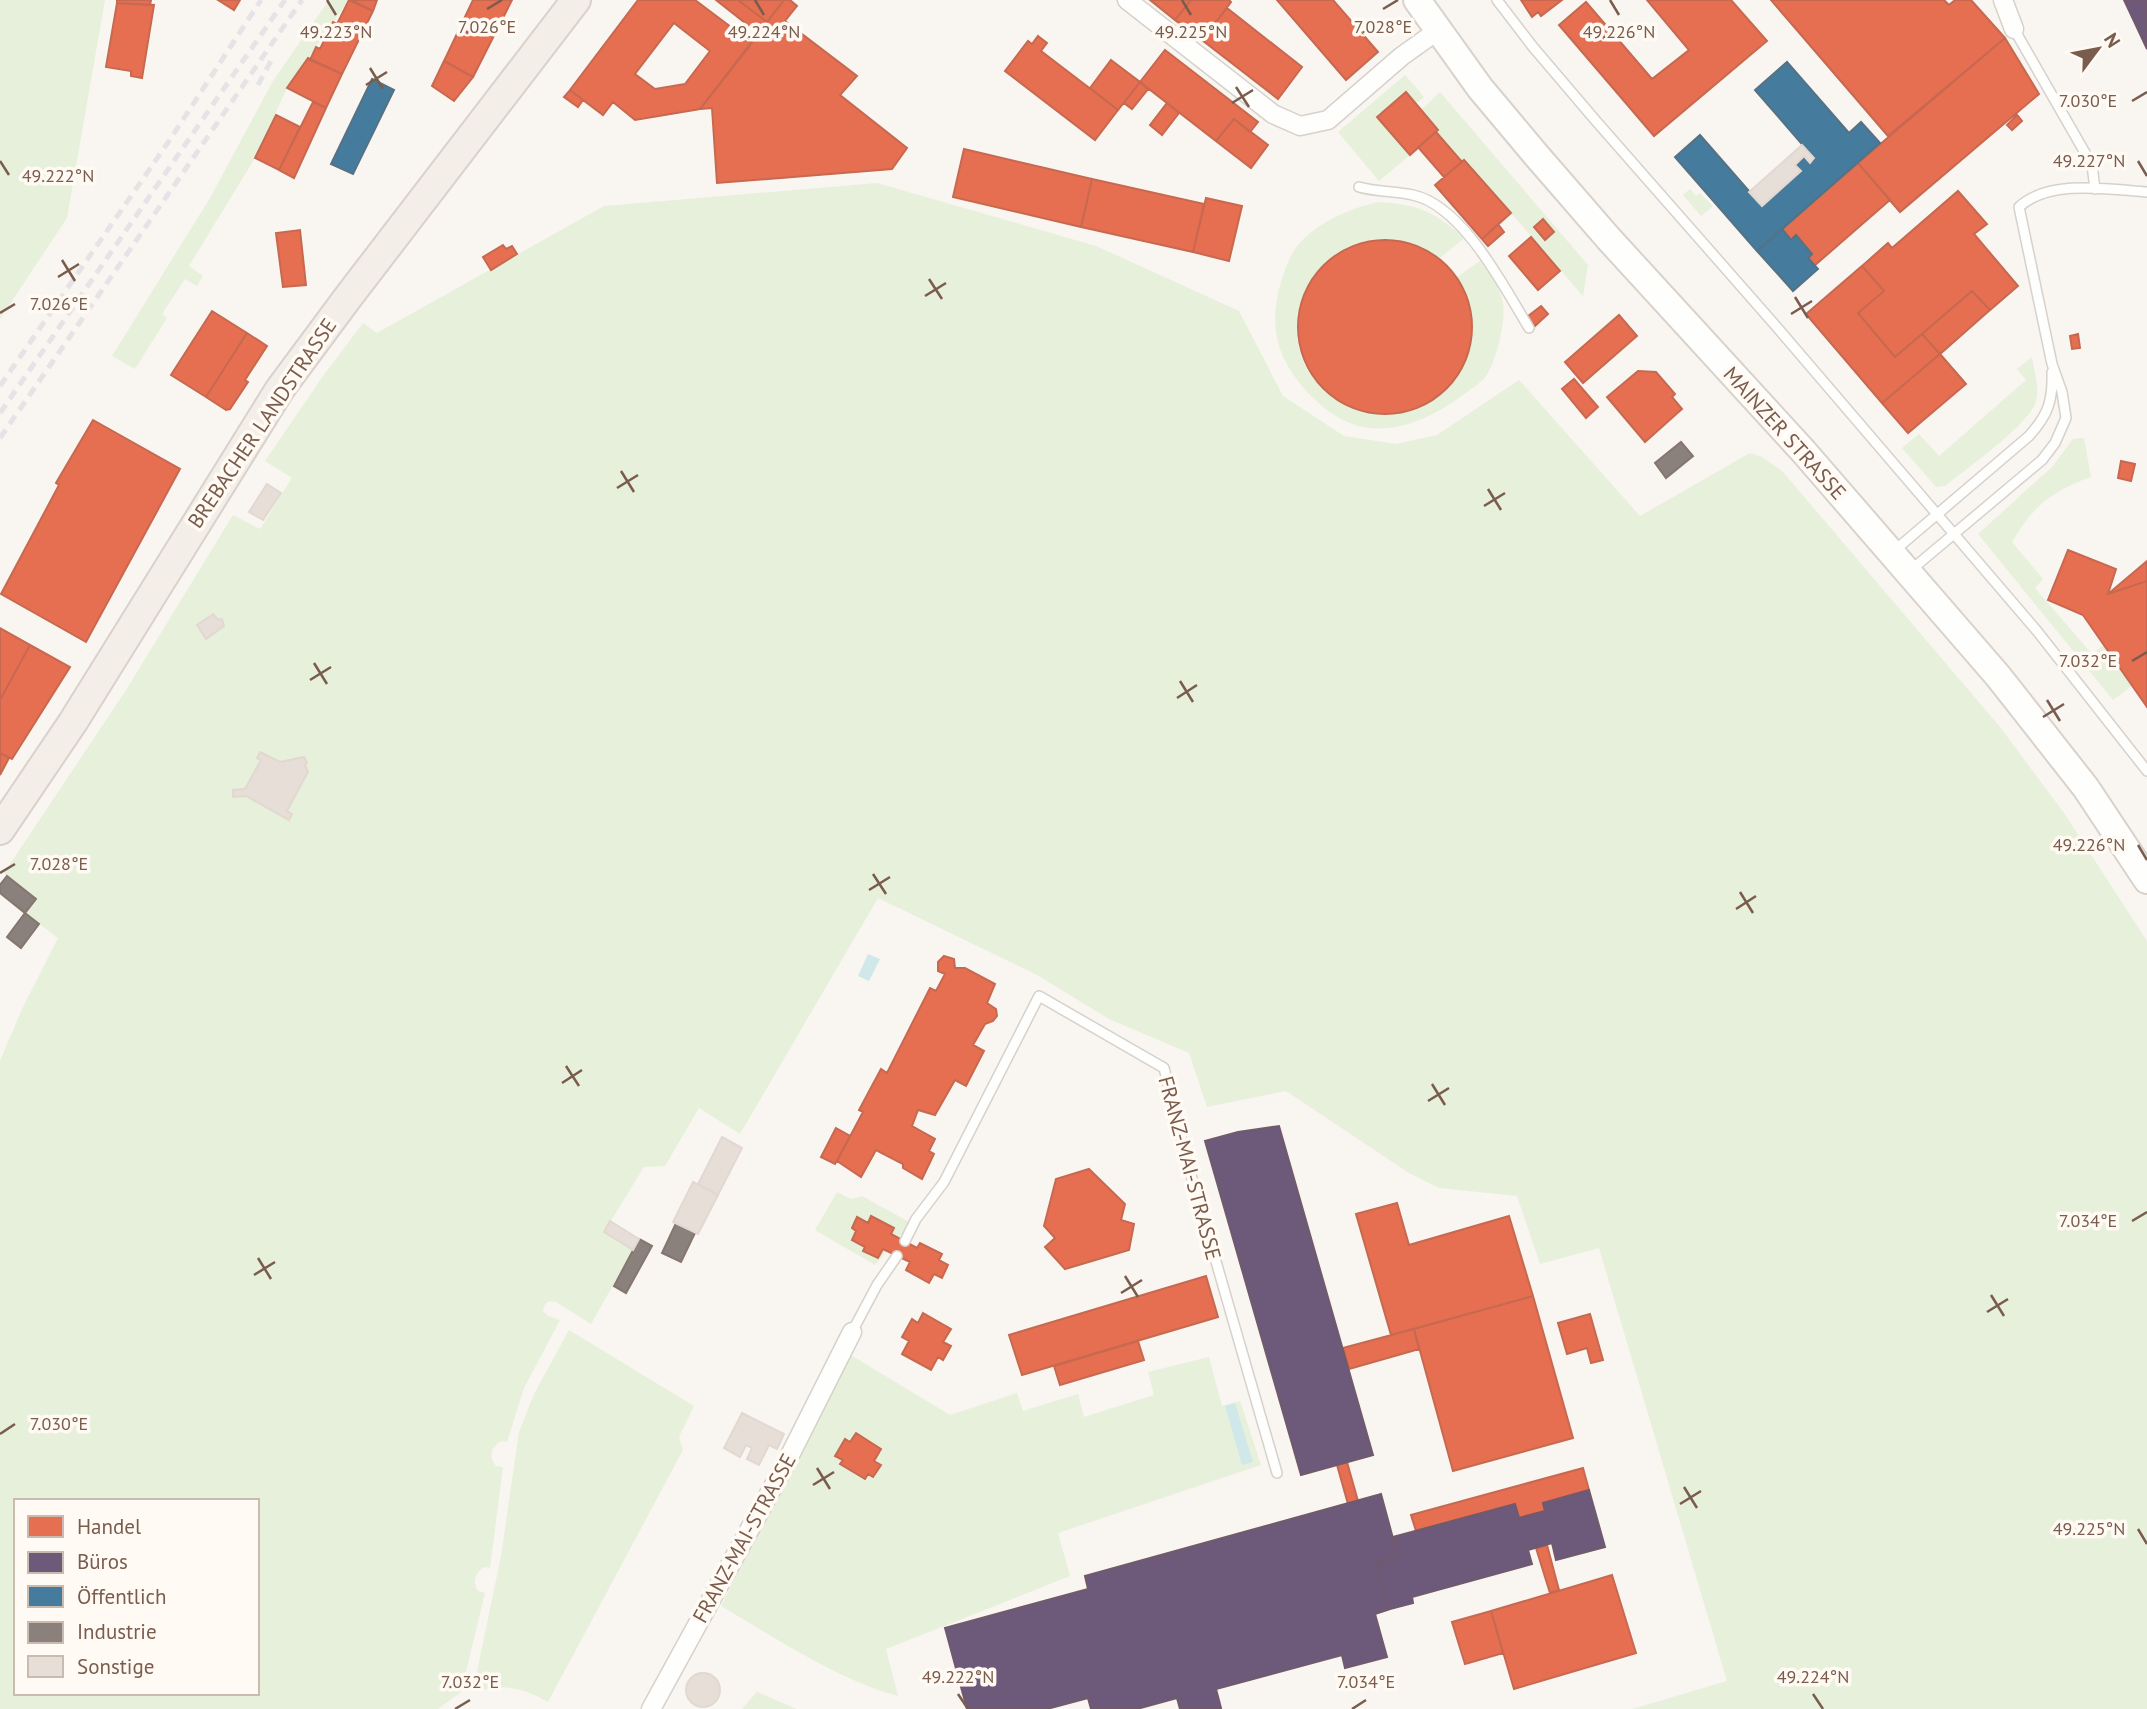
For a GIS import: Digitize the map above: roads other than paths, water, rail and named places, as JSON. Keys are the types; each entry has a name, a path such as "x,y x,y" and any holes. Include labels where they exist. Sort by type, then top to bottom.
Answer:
{"main road":[{"name":"BREBACHER LANDSTRASSE","path":"0,831 79,712 280,389 427,192 576,0"},
{"name":"MAINZER STRASSE","path":"1417,0 1488,98 1609,239 1901,562 2050,741 2146,874"}],"street":[{"path":"1127,0 1273,114 1300,126 1328,120 1402,56 1437,31"},
{"path":"2003,0 2014,29"},
{"name":"FRANZ-MAI-STRASSE","path":"651,1709 786,1463 852,1332"}],"lane":[{"path":"1497,0 1569,89 2037,631 2147,771"},
{"path":"2014,29 2092,164 2095,189"},
{"path":"1359,187 1374,192 1415,195 1446,212 1487,258 1529,328"},
{"path":"1901,562 1954,533 2042,460 2066,418 2019,207 2037,194 2045,192 2095,189 2147,192"},
{"path":"1901,562 1938,514 2044,420 2050,405 2052,364"},
{"name":"FRANZ-MAI-STRASSE","path":"905,1241 916,1219 944,1182 1039,996 1164,1068 1187,1161 1277,1473"},
{"name":"FRANZ-MAI-STRASSE","path":"852,1332 877,1285 897,1256"}],"water":[{"path":"868,954 880,959 869,981 858,976"},
{"path":"1235,1403 1253,1462 1242,1465 1225,1406"}],"railway":[{"path":"0,386 169,141 261,0"},
{"path":"0,413 285,0"},
{"path":"0,438 302,0"},
{"path":"258,85 273,57"}]}
